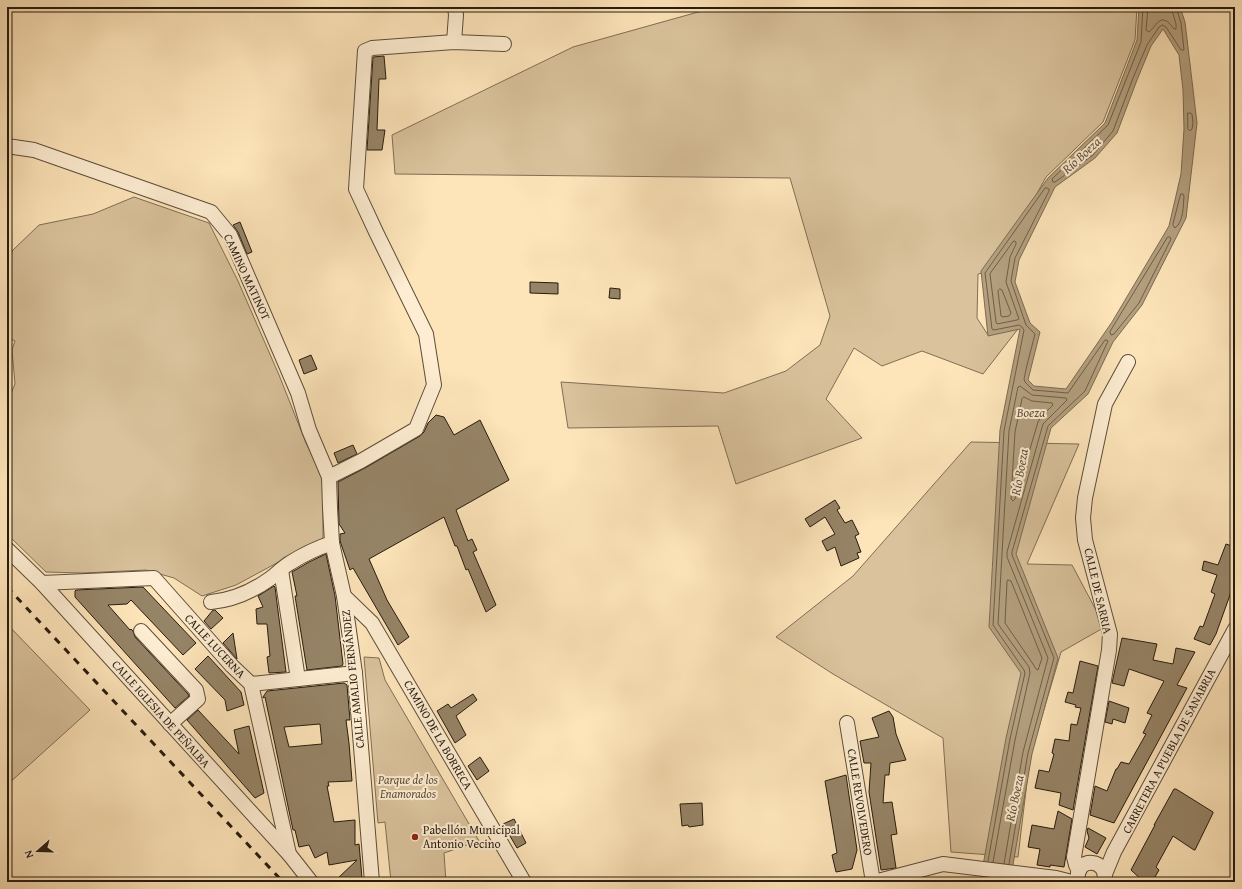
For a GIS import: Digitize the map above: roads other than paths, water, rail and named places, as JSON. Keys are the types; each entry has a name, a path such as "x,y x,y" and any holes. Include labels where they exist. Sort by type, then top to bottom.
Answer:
{"street":[{"path":"454,42 456,15 455,7"},
{"path":"329,477 361,461 416,429 434,385 426,334 356,189 365,51 372,48 454,42 504,44"},
{"name":"CAMINO MATINOT","path":"7,146 34,150 211,212 230,235 298,393 310,430 329,477"},
{"name":"CALLE DE SARRIA","path":"1076,874 1074,857 1109,650 1110,634 1086,540 1083,518 1085,498 1105,404 1128,362"},
{"name":"CALLE AMALIO FERNÁNDEZ","path":"329,477 332,543 344,596 355,673 372,882"},
{"path":"211,602 224,601 257,587 288,564 311,550 332,543"},
{"name":"CALLE IGLESIA DE PEÑALBA","path":"7,549 42,582 289,854 311,882"},
{"path":"281,570 298,678"},
{"name":"CALLE LUCERNA","path":"42,582 154,578 232,666 251,684 289,854"},
{"name":"CAMINO DE LA BORRECA","path":"344,596 372,623 524,882"},
{"name":"CARRETERA A PUEBLA DE SANABRIA","path":"1104,878 1114,852 1235,629"},
{"path":"141,632 196,690 198,699 170,724"},
{"path":"251,684 355,673"},
{"name":"CALLE REVOLVEDERO","path":"847,723 873,882"},
{"path":"1076,874 1114,852"},
{"path":"873,882 942,864 1076,874 1101,867 1104,878"}],"water":[{"name":"Boeza","path":"1139,7 1180,7 1185,22 1197,123 1186,218 1142,305 1113,342 1088,394 1051,428 1016,554 1058,658 1032,754 1010,882 980,882 1006,738 1021,673 989,627 1000,430 1020,329 988,336 981,271 1048,178 1105,123 1137,40","holes":["1163,29 1179,55 1183,90 1184,129 1181,174 1169,226 1112,322 1066,389 1034,386 1028,380 1040,332 1030,323 1015,282 1019,260 1055,187 1095,158 1117,133 1151,46"]}],"railway":[{"path":"7,587 283,882"}],"place":[{"name":"Pabellón Municipal Antonio Vecino","path":"415,837"}],"water label":[{"name":"Río Boeza","path":"1081,155"},
{"name":"Río Boeza","path":"1019,472"},
{"name":"Río Boeza","path":"1014,798"}],"park label":[{"name":"Parque de los Enamorados","path":"408,787"}]}
